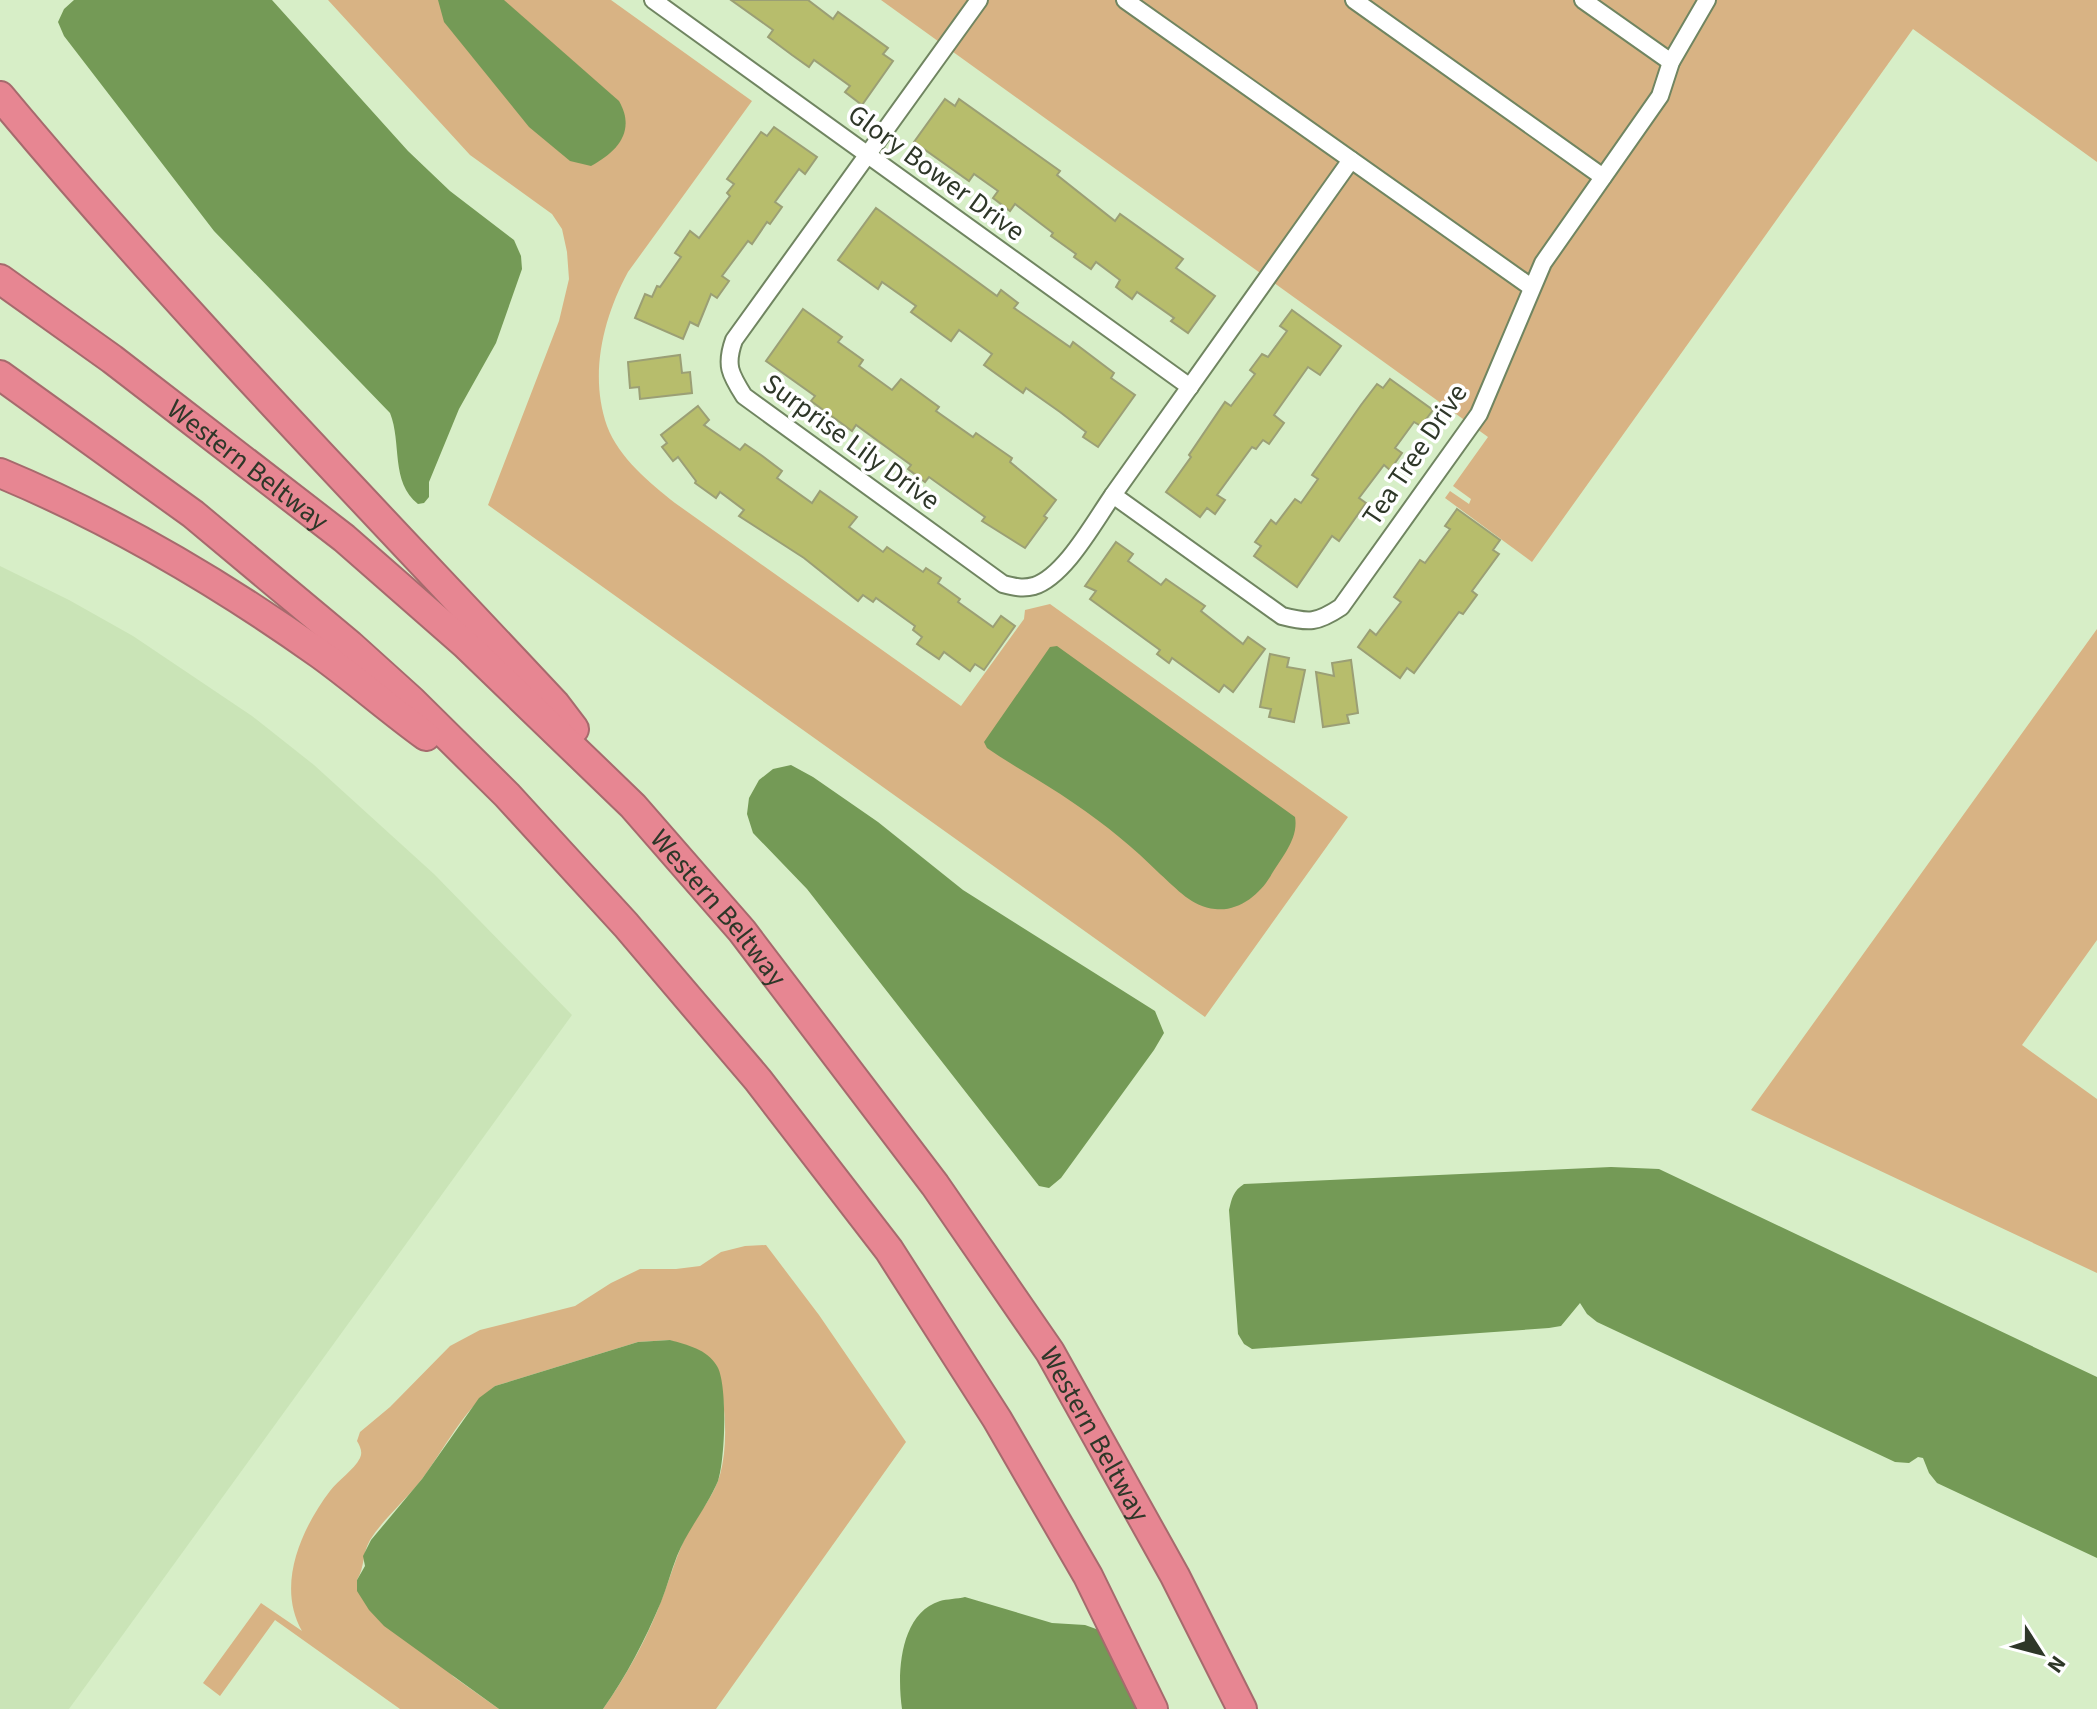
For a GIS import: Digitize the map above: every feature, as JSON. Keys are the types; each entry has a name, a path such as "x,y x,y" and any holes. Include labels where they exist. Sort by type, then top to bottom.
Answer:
{"highway":[{"path":"0,96 216,341 555,704 633,806"},
{"name":"Western Beltway","path":"0,279 112,359 344,538 465,644 633,806 742,931 935,1185 1050,1352 1175,1576 1242,1709"},
{"path":"0,375 193,514 371,663 507,795 626,925 758,1080 889,1250 997,1419 1088,1576 1153,1709"},
{"path":"0,473 169,556 242,601 321,655 507,795"}],"street":[{"name":"Glory Bower Drive","path":"653,0 1190,387"},
{"name":"Surprise Lily Drive","path":"979,0 734,340 728,357 731,376 744,396 1003,584 1020,588 1036,585 1059,570 1351,160"},
{"path":"1125,0 1531,287"},
{"path":"1354,0 1603,177"},
{"path":"1583,0 1671,62"},
{"name":"Tea Tree Drive","path":"1113,495 1282,616 1307,623 1326,617 1341,607 1479,414 1543,263 1660,96 1671,62 1707,0"}],"shaded area":[{"path":"74,0 272,0 408,151 450,191 514,240 521,256 522,269 496,343 459,409 429,482 429,497 424,503 418,504 404,485 390,413 214,231 64,36 58,22 64,9"},
{"path":"328,0 611,0 752,101 628,272 619,290 606,327 599,367 602,407 612,438 636,469 675,503 961,706 1024,619 1025,610 1050,604 1348,817 1205,1017 488,505 559,321 569,279 562,229 552,214 470,155"},
{"path":"438,0 504,0 619,101 626,122 622,139 616,147 591,166 570,161 529,127 444,22"},
{"path":"881,0 2097,0 2097,162 1913,29 1532,562 1445,498 1450,491 1469,504 1471,499 1453,486 1488,437"},
{"path":"0,566 133,636 252,716 314,765 434,874 572,1015 69,1709 0,1709"},
{"path":"2097,629 2097,940 2022,1045 2097,1099 2097,1273 1751,1110"},
{"path":"1057,646 1295,817 1296,825 1288,848 1254,896 1240,905 1224,909 1207,908 1192,901 1098,820 987,748 984,742 1050,647"},
{"path":"791,765 878,822 963,890 1155,1011 1164,1033 1154,1050 1061,1178 1049,1188 1039,1186 807,889 753,833 747,814 749,798 759,780 773,769"},
{"path":"1611,1167 1659,1169 2097,1377 2097,1558 1937,1483 1923,1458 1918,1457 1909,1463 1895,1462 1597,1322 1580,1303 1561,1326 1549,1328 1252,1349 1244,1344 1238,1334 1229,1210 1235,1192 1244,1184"},
{"path":"766,1245 819,1315 906,1442 716,1709 603,1709 644,1640 683,1542 713,1491 723,1462 725,1421 717,1366 670,1340 638,1342 495,1386 464,1418 422,1479 367,1545 357,1580 454,1677 499,1709 400,1709 275,1620 220,1696 203,1683 261,1603 302,1631 291,1595 292,1577 295,1558 310,1523 330,1491 360,1458 357,1441 360,1432 390,1407 450,1346 480,1330 575,1306 640,1269 700,1266 721,1252"},
{"path":"670,1340 696,1348 708,1355 717,1366 723,1389 724,1423 718,1481 681,1546 642,1644 603,1709 499,1709 384,1626 369,1610 357,1591 357,1580 365,1566 363,1556 371,1540 422,1479 479,1398 495,1386 638,1342"},
{"path":"965,1597 1052,1623 1085,1625 1124,1639 1152,1671 1166,1709 902,1709 901,1663 909,1632 916,1619 926,1608 940,1601"}],"building":[{"path":"731,0 808,0 833,19 838,12 888,48 883,54 893,61 862,105 845,92 850,86 814,60 809,67 792,55 768,37 773,30"},
{"path":"945,99 955,106 959,99 1060,171 1057,175 1115,221 1120,214 1183,259 1176,268 1215,296 1188,333 1171,321 1174,318 1137,292 1132,299 1116,287 1120,280 1096,262 1091,269 1074,257 1076,254 1051,236 1053,233 1015,204 1010,211 993,198 998,191 974,174 969,181 914,142"},
{"path":"774,127 817,157 805,174 799,169 775,202 782,207 770,224 767,222 752,244 748,241 722,276 729,281 717,298 711,294 698,326 690,322 683,339 635,318 645,294 652,297 657,286 660,287 681,257 675,253 690,231 699,238 730,196 727,193 734,184 727,179 761,132 767,136"},
{"path":"876,208 997,296 1001,290 1018,303 1014,308 1070,347 1073,342 1114,373 1111,378 1135,395 1098,447 1083,437 1086,432 1060,412 1026,388 1023,393 984,365 992,354 959,330 951,341 911,312 916,306 882,282 878,289 838,260"},
{"path":"803,309 842,337 838,342 863,360 859,366 892,390 901,379 939,407 936,411 973,437 976,433 1012,458 1010,462 1056,500 1025,548 982,521 985,517 929,477 925,482 908,469 911,465 856,425 852,431 811,401 815,396 766,361"},
{"path":"1292,310 1341,346 1320,375 1308,367 1274,415 1284,423 1269,444 1263,440 1256,449 1252,447 1217,495 1225,500 1215,514 1207,508 1200,517 1166,492 1225,402 1231,406 1255,374 1250,370 1262,354 1268,357 1287,331 1280,326"},
{"path":"680,355 682,373 690,372 692,393 640,399 639,387 630,388 628,362"},
{"path":"1390,379 1433,410 1421,426 1414,422 1395,448 1402,453 1390,470 1384,465 1359,498 1366,503 1339,541 1332,536 1297,587 1254,556 1261,546 1255,542 1271,520 1276,524 1295,499 1301,503 1318,479 1312,475 1361,405 1377,384 1383,388"},
{"path":"698,406 709,420 704,425 740,450 745,444 761,455 782,471 777,478 812,503 820,491 857,517 849,527 883,552 887,547 923,572 926,568 941,578 938,583 960,599 958,602 993,627 1001,616 1015,626 984,670 975,664 970,671 944,652 939,659 917,644 922,637 913,630 915,626 876,598 873,602 863,595 858,601 804,558 739,516 744,510 720,492 716,498 695,483 678,457 673,461 662,447 667,443 661,435"},
{"path":"1457,509 1500,540 1493,550 1499,554 1472,591 1477,595 1463,614 1459,612 1414,673 1407,668 1400,678 1358,647 1370,630 1376,635 1401,602 1394,597 1420,560 1425,563 1450,529 1445,526"},
{"path":"1116,542 1133,554 1128,561 1161,585 1166,579 1205,606 1201,611 1243,644 1248,637 1265,649 1233,692 1224,685 1219,692 1172,658 1169,663 1157,654 1160,650 1090,599 1096,591 1085,586"},
{"path":"1270,654 1289,658 1287,667 1305,670 1294,722 1269,717 1271,709 1260,707"},
{"path":"1351,660 1358,713 1347,715 1349,723 1323,727 1316,672 1334,676 1332,663"}]}
